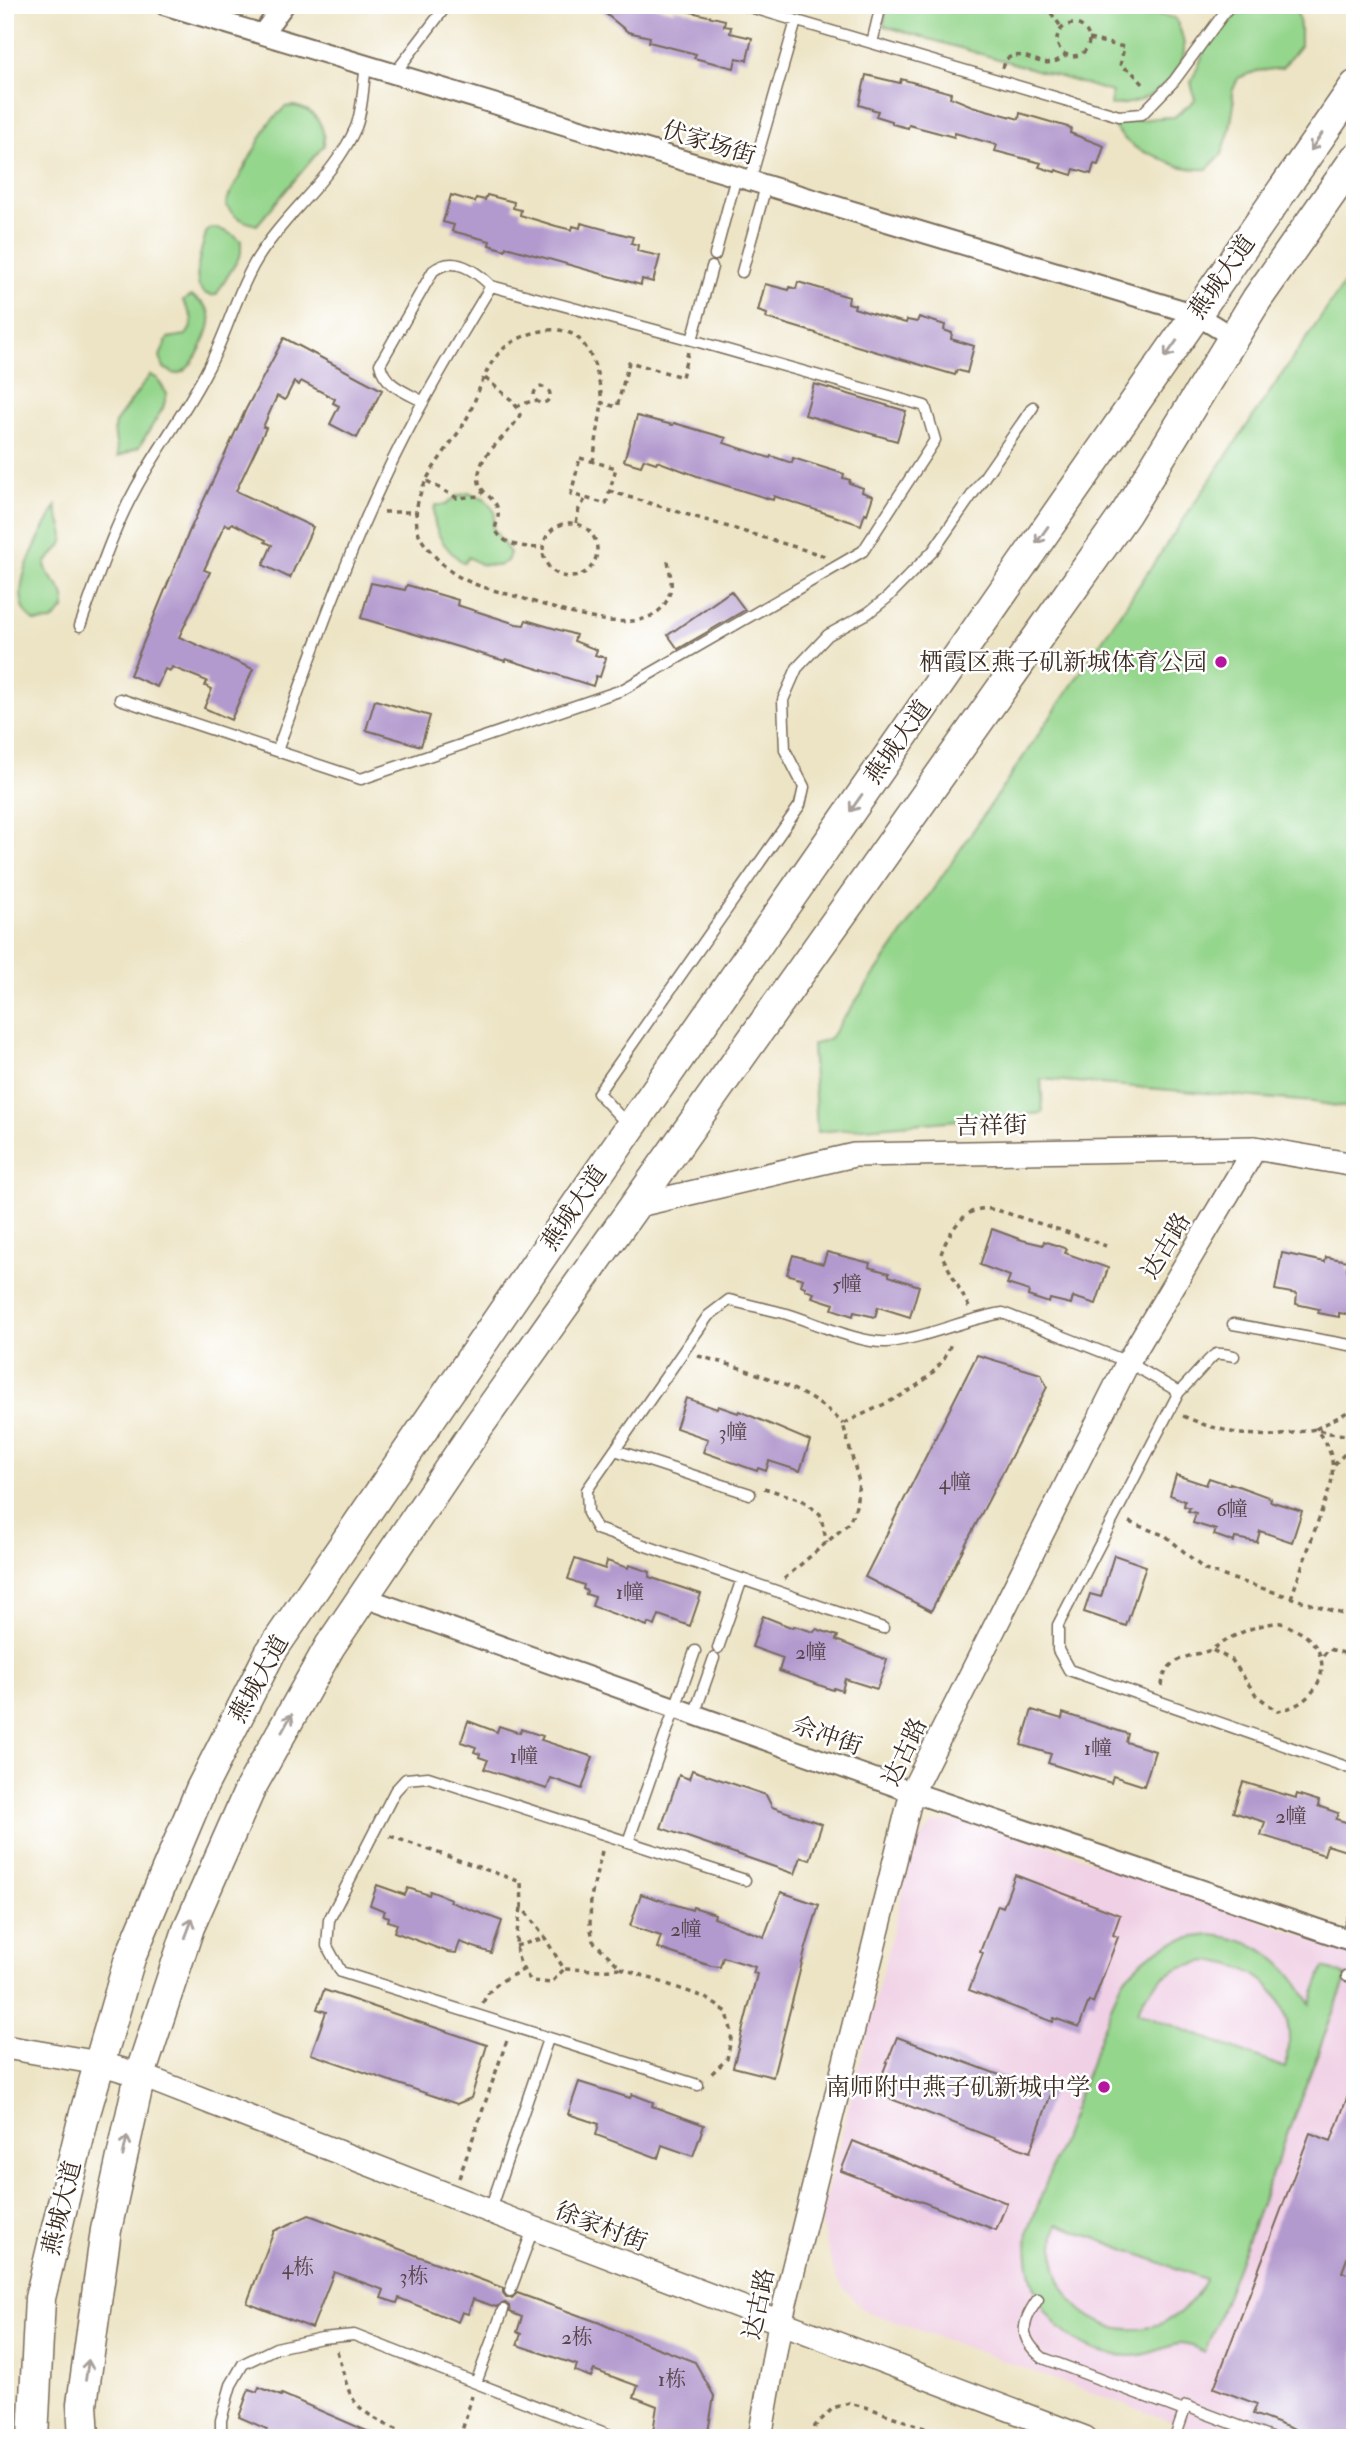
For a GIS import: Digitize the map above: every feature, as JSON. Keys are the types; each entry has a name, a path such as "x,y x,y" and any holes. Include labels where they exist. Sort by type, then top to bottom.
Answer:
{"main road":[{"name":"燕城大道","path":"33,2438 40,2298 83,2120 130,1958 201,1789 270,1653 630,1127 1355,86"},
{"name":"燕城大道","path":"84,2438 82,2404 106,2230 140,2075 189,1927 251,1787 330,1646 477,1428 1126,513 1257,299 1355,159"}],"street":[{"name":"伏家场街","path":"165,5 1195,314 1234,338"},
{"path":"262,34 284,5"},
{"name":"吉祥街","path":"634,1206 854,1155 1255,1148 1355,1165"},
{"name":"达古路","path":"760,2438 780,2323 912,1792 1128,1362 1255,1148"},
{"name":"佘冲街","path":"363,1597 912,1792 1350,1941"},
{"name":"徐家村街","path":"5,2047 99,2063 140,2075 1085,2438"}],"lane":[{"path":"395,73 447,5"},
{"path":"743,5 1119,116 1142,114 1174,82 1229,7 1216,5"},
{"path":"872,43 881,5"},
{"path":"715,256 751,181 796,21"},
{"path":"80,626 107,550 135,489 208,370 229,324 242,285 282,224 339,160 357,125 366,65"},
{"path":"743,272 751,181"},
{"path":"120,699 361,779 622,690 863,551 935,440 925,406 491,286 476,271 448,265 439,266 433,271 380,364 390,383 422,401"},
{"path":"692,340 712,267"},
{"path":"278,751 337,586 369,511 422,401 491,286"},
{"path":"630,1127 598,1093 800,805 804,787 785,750 783,699 797,668 828,635 868,613 887,598 933,551 1033,407"},
{"path":"883,1628 597,1529 588,1513 587,1490 708,1316 729,1300 785,1314 850,1335 885,1342 1003,1313 1128,1362 1180,1392"},
{"path":"1233,1324 1355,1346"},
{"path":"1234,1356 1217,1353 1210,1356 1196,1377 1180,1392 1169,1410 1058,1625 1058,1650 1069,1670 1355,1770"},
{"path":"615,1450 750,1494"},
{"path":"694,1715 742,1579"},
{"path":"628,1842 695,1651"},
{"path":"698,2085 341,1972 327,1946 329,1920 395,1791 406,1779 428,1777 745,1880"},
{"path":"1350,1941 1355,1912"},
{"path":"490,2211 548,2039"},
{"path":"510,2291 533,2228"},
{"path":"1038,2299 1023,2326 1033,2350 1043,2358 1184,2411"},
{"path":"476,2383 503,2310"},
{"path":"221,2438 221,2420 231,2385 243,2364 276,2348 354,2335 618,2438"},
{"path":"1175,2438 1186,2406 1271,2438"}],"path":[{"path":"1045,5 1062,29"},
{"path":"999,80 1006,59 1012,55 1021,54 1047,64 1057,62 1066,55 1078,56 1084,53 1089,39 1084,28 1077,24 1069,24 1062,29 1057,43 1066,55"},
{"path":"1089,39 1124,47 1120,66 1131,71 1146,86 1154,101"},
{"path":"593,461 602,403 600,385 594,365 579,339 559,330 536,332 514,340 499,352 465,422 431,471 420,495 417,512 419,535 453,573 482,586 577,615 618,623 651,617 668,599 672,584 668,561"},
{"path":"602,403 617,407 629,362 682,377 692,340"},
{"path":"485,378 514,402 520,415 514,426 484,459 479,474 483,492 498,512 495,529 501,538 509,543 543,548"},
{"path":"516,407 535,400 543,403 547,401 549,392 545,388 539,388 535,391 535,400"},
{"path":"580,458 616,468 610,491 606,504 570,494 580,458"},
{"path":"427,481 457,498 480,496 483,492"},
{"path":"610,491 844,562"},
{"path":"576,523 579,509 586,498"},
{"path":"369,511 417,512"},
{"path":"563,523 576,523 591,532 598,551 596,561 584,574 568,578 559,575 545,562 543,548 547,534 554,527 563,523"},
{"path":"843,1424 914,1387 947,1357 954,1335 968,1321 970,1307 941,1254 947,1238 959,1221 973,1212 987,1208 1106,1246"},
{"path":"683,1352 767,1377 830,1409 843,1424 859,1482 856,1506 849,1523 771,1590"},
{"path":"1169,1410 1205,1425 1239,1434 1276,1436 1316,1429 1355,1408"},
{"path":"1316,1429 1355,1436"},
{"path":"1292,1598 1323,1509 1334,1465 1330,1449 1316,1429"},
{"path":"1334,1465 1355,1443"},
{"path":"750,1494 760,1488 802,1500 820,1514 827,1543"},
{"path":"1114,1516 1166,1536 1205,1570 1355,1618"},
{"path":"1161,1702 1162,1679 1167,1667 1180,1657 1212,1650 1257,1626 1280,1622 1310,1637 1323,1657 1323,1673 1313,1690 1291,1709 1277,1711 1255,1695 1232,1660 1212,1650"},
{"path":"1323,1657 1329,1649 1355,1656"},
{"path":"374,1831 522,1882 522,1907 516,1946 518,1964 531,1980 551,1983 564,1969 621,1968"},
{"path":"607,1835 591,1897 590,1923 593,1941 621,1968 704,1997 727,2012 732,2034 727,2059 698,2085"},
{"path":"522,1907 564,1969"},
{"path":"516,1946 545,1938"},
{"path":"477,2017 486,1994 498,1983 523,1970"},
{"path":"453,2196 511,2028"},
{"path":"332,2337 353,2400 398,2431 421,2438"},
{"path":"460,2438 476,2383"},
{"path":"813,2438 815,2426 833,2408 849,2403 952,2438"},
{"path":"398,2431 399,2438"}],"shaded area":[{"name":"南师附中燕子矶新城中学","path":"968,1817 1355,1954 1355,2438 1217,2438 863,2310 836,2279 820,2220 914,1846 933,1824"}],"green space":[{"path":"886,5 1117,5 1175,18 1183,38 1183,56 1181,64 1170,79 1155,92 1137,101 1110,105 1112,92 884,26"},
{"path":"1257,5 1296,5 1300,46 1282,68 1257,71 1238,78 1232,92 1234,104 1230,129 1222,154 1207,169 1176,165 1142,151 1124,138 1109,121 1174,117 1195,100 1191,82 1210,39 1228,18"},
{"path":"294,106 308,111 317,119 323,131 324,145 257,225 243,220 228,209 226,204 229,196 269,123 285,107"},
{"path":"210,228 227,232 241,241 241,253 216,295 206,294 200,289 197,271 206,233"},
{"name":"栖霞区燕子矶新城体育公园","path":"1355,268 1355,1109 1313,1102 1041,1079 1043,1113 817,1132 812,1045 830,1038"},
{"path":"191,296 207,309 210,315 209,328 194,360 184,371 175,374 164,368 160,356 168,338 186,335 189,330 192,318 183,301"},
{"path":"150,375 157,378 167,394 163,408 139,447 118,457 115,423"},
{"path":"468,493 484,498 495,512 493,528 510,553 507,561 498,566 480,564 468,557 464,563 440,538 435,522 435,505 446,505 457,496"},
{"path":"56,506 64,537 59,548 45,564 50,576 61,589 64,609 52,621 35,622 25,611 21,598 22,582 34,549"},
{"path":"1197,1937 1228,1937 1270,1955 1292,1976 1310,2004 1324,1967 1347,1976 1205,2352 1182,2344 1132,2356 1107,2354 1085,2346 1067,2334 1052,2319 1040,2300 1032,2279 1028,2232 1119,1986 1137,1965 1159,1949","holes":["1208,1961 1229,1964 1248,1971 1263,1981 1275,1994 1288,2027 1289,2047 1285,2068 1137,2012 1142,2001 1165,1976 1185,1966","1057,2224 1205,2279 1205,2280 1184,2308 1159,2324 1132,2329 1105,2324 1081,2310 1064,2288 1055,2259"]}],"building":[{"path":"595,5 646,5 674,11 674,8 725,20 724,26 731,27 730,33 752,38 747,60 736,58 734,68 694,58 696,54 649,42 650,37 628,32"},
{"path":"866,75 900,83 901,79 951,93 950,97 972,106 1019,119 1020,113 1071,128 1070,133 1104,146 1098,165 1094,164 1091,174 1074,169 1072,175 1056,170 1055,172 1039,167 1041,163 995,151 997,145 955,133 954,137 909,125 908,128 892,124 892,121 876,116 878,111 859,105"},
{"path":"451,195 475,202 476,198 485,200 487,195 514,202 513,208 521,210 520,215 556,226 572,230 573,226 580,228 581,223 633,237 631,243 638,245 637,251 660,256 653,282 642,279 641,285 506,247 505,250 489,245 490,241 452,231 454,225 443,222"},
{"path":"798,282 849,297 848,303 855,305 854,308 883,317 906,323 907,320 917,322 919,317 945,325 944,330 952,333 951,339 974,346 967,373 957,370 955,375 816,334 766,318 767,314 758,311 765,284 789,290 790,287 796,289"},
{"path":"284,338 382,390 357,438 330,424 339,406 333,403 335,399 301,381 299,385 294,382 285,400 277,396 263,427 266,428 236,491 313,527 290,578 263,565 272,545 265,542 266,540 232,523 230,526 225,524 204,570 210,572 179,637 253,669 231,720 204,708 212,689 205,686 207,681 172,667 170,671 165,669 157,687 130,675 189,532 246,409"},
{"path":"814,384 906,411 897,441 805,415"},
{"path":"637,416 726,438 724,443 770,458 771,456 792,463 793,458 844,474 843,478 850,480 849,483 863,488 862,492 873,496 867,514 865,513 861,525 774,496 773,500 708,480 657,461 656,463 644,459 641,466 624,461"},
{"path":"371,583 405,590 407,585 458,600 457,605 516,624 524,625 526,620 576,635 574,641 597,650 595,655 606,658 600,677 596,676 593,686 361,618"},
{"path":"731,591 745,610 678,649 668,635"},
{"path":"375,700 430,716 421,746 366,730"},
{"path":"992,1229 1043,1245 1044,1241 1067,1249 1065,1253 1108,1268 1096,1304 1073,1297 1071,1304 1050,1299 1049,1303 1028,1296 1029,1291 1007,1284 1010,1276 980,1265"},
{"path":"827,1252 870,1263 869,1267 919,1286 910,1317 878,1307 875,1317 854,1312 853,1316 832,1309 834,1304 812,1297 814,1293 805,1290 801,1285 803,1279 787,1274 793,1255 823,1264"},
{"path":"1282,1253 1325,1262 1326,1257 1348,1261 1347,1270 1355,1271 1355,1313 1339,1313 1339,1317 1318,1313 1319,1309 1296,1304 1297,1294 1275,1290"},
{"path":"977,1355 1041,1374 1047,1387 931,1611 865,1577"},
{"path":"686,1398 717,1409 718,1406 738,1413 739,1411 810,1441 800,1471 769,1461 766,1471 758,1468 757,1471 703,1452 708,1439 676,1428"},
{"path":"1176,1475 1206,1485 1209,1478 1230,1483 1271,1498 1270,1501 1302,1511 1292,1542 1260,1531 1257,1542 1235,1538 1234,1542 1214,1535 1216,1530 1193,1523 1196,1513 1188,1511 1190,1508 1184,1506 1185,1501 1170,1495"},
{"path":"1114,1555 1146,1566 1126,1626 1084,1612 1090,1594 1101,1597"},
{"path":"575,1559 605,1569 607,1561 628,1568 629,1565 650,1572 649,1577 701,1594 690,1626 659,1615 655,1626 648,1623 647,1626 592,1606 595,1597 586,1594 584,1585 568,1579"},
{"path":"763,1616 793,1628 794,1626 814,1632 816,1629 838,1636 836,1640 887,1660 877,1689 845,1679 842,1691 833,1690 779,1671 783,1658 752,1647"},
{"path":"1032,1710 1062,1719 1063,1713 1128,1734 1126,1742 1155,1751 1144,1786 1113,1776 1111,1783 1048,1763 1051,1754 1021,1745"},
{"path":"468,1721 497,1732 499,1726 520,1733 521,1729 543,1736 541,1740 593,1757 582,1789 551,1778 547,1789 484,1769 488,1760 474,1752 476,1747 461,1742"},
{"path":"692,1770 766,1795 772,1807 822,1824 810,1860 801,1857 795,1874 661,1828 679,1775 689,1779"},
{"path":"1243,1782 1296,1798 1297,1794 1319,1801 1318,1806 1338,1813 1336,1819 1355,1825 1355,1854 1327,1845 1324,1855 1261,1835 1265,1822 1233,1812"},
{"path":"1015,1875 1120,1915 1113,1935 1118,1937 1093,2003 1089,2001 1079,2027 1054,2018 1053,2022 969,1990 998,1905 1003,1907"},
{"path":"377,1885 405,1895 408,1888 429,1895 430,1891 451,1899 450,1902 502,1921 491,1953 460,1942 456,1953 448,1952 394,1932 397,1924 388,1921 389,1917 383,1915 385,1911 370,1905"},
{"path":"781,1892 819,1905 773,2077 733,2067 757,1974 753,1973 755,1967 723,1957 720,1967 711,1966 657,1948 661,1936 630,1926 641,1894 692,1910 693,1907 715,1914 714,1918 764,1937"},
{"path":"324,1990 487,2045 471,2098 457,2104 311,2054 326,2012 317,2009"},
{"path":"897,2037 1024,2084 1026,2081 1052,2091 1030,2152 875,2093"},
{"path":"579,2082 630,2098 632,2094 653,2102 652,2106 704,2125 693,2156 662,2145 658,2158 596,2135 599,2124 568,2114"},
{"path":"1353,2082 1355,2237 1342,2272 1355,2277 1355,2438 1316,2438 1253,2414 1257,2404 1214,2388 1310,2133 1331,2141"},
{"path":"853,2141 1007,2203 996,2230 841,2171"},
{"path":"309,2215 503,2288 507,2298 512,2298 517,2293 695,2362 714,2396 707,2438 652,2438 657,2406 634,2397 638,2386 594,2370 591,2377 575,2371 577,2365 517,2345 521,2334 517,2332 522,2317 510,2312 505,2303 496,2307 473,2299 468,2314 462,2312 458,2322 399,2298 397,2303 381,2298 384,2290 334,2272 312,2328 247,2303 274,2231"},
{"path":"259,2387 281,2396 282,2394 383,2438 263,2438 267,2429 239,2417 249,2389 257,2392"}],"place":[{"name":"栖霞区燕子矶新城体育公园","path":"1221,662"},
{"name":"南师附中燕子矶新城中学","path":"1104,2087"}]}
